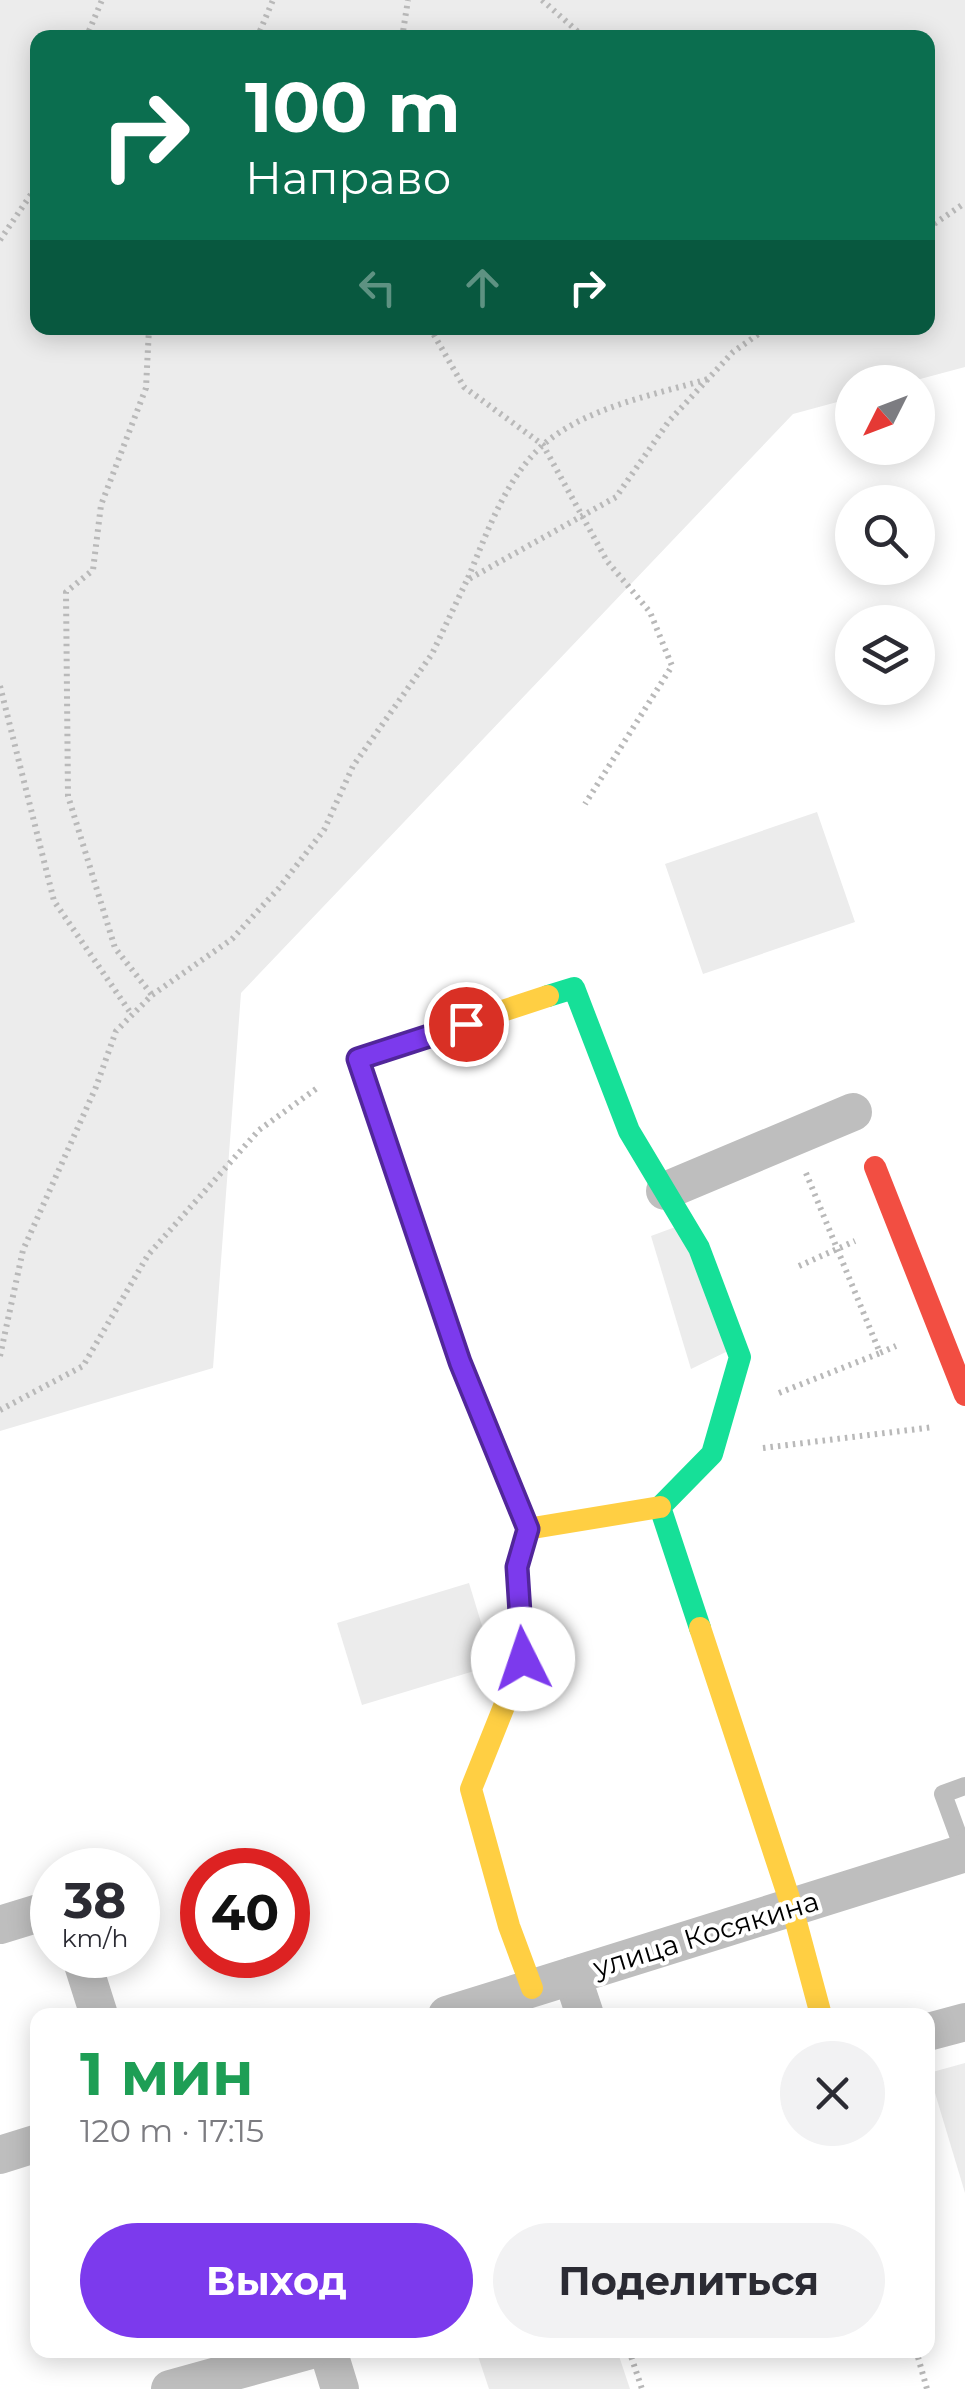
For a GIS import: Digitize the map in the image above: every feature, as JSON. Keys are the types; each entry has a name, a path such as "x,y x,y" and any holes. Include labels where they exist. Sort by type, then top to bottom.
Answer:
{"street":[{"path":"528,1529 660,1507 712,1454 740,1357 699,1248 629,1131 574,988 358,1059 460,1362 528,1529 517,1567 523,1659 471,1789 509,1926 532,1988"},
{"path":"665,1192 853,1112"},
{"path":"875,1167 965,1394"},
{"path":"660,1507 792,1907 819,2008"},
{"name":"улица Косякина","path":"470,2008 965,1854"},
{"path":"0,1925 30,1916"},
{"path":"572,1976 583,2008"},
{"path":"87,1978 97,2008"},
{"path":"935,2030 965,2022"},
{"path":"0,2155 30,2146"},
{"path":"170,2389 282,2358"},
{"path":"330,2358 340,2389"}],"lane":[{"path":"965,1786 943,1794 965,1854"}],"path":[{"path":"89,30 102,0"},
{"path":"260,30 273,0"},
{"path":"403,30 408,0"},
{"path":"542,0 577,30"},
{"path":"0,240 30,196"},
{"path":"935,223 965,203"},
{"path":"149,335 146,388 101,505 94,570 66,592 66,610 68,796 115,948 152,996"},
{"path":"434,335 464,386 543,445 606,561 650,612 672,666 585,804"},
{"path":"467,580 616,497 669,421 733,352 758,335"},
{"path":"0,1356 23,1250 96,1088 116,1031 152,996 232,939 324,830 353,766 432,654 503,498 543,445 598,413 709,378"},
{"path":"0,686 54,901 132,1015"},
{"path":"0,1410 83,1366 148,1255 259,1130 358,1059"},
{"path":"791,1138 880,1353"},
{"path":"799,1266 863,1237"},
{"path":"723,1415 908,1342"},
{"path":"712,1454 946,1426"},
{"path":"631,2358 642,2389"},
{"path":"918,2358 927,2389"}],"shaded area":[{"path":"0,0 965,0 965,367 935,375 935,365 835,365 835,403 793,414 241,993 213,1368 0,1431"},
{"path":"817,812 855,922 703,974 665,864"},
{"path":"678,1226 732,1349 691,1369 651,1236"},
{"path":"469,1583 494,1665 362,1705 337,1623"},
{"path":"965,2063 965,2193 935,2093 935,2071"},
{"path":"479,2358 620,2358 630,2389 489,2389"}],"traffic: fast":[{"path":"548,996 574,988 629,1131 699,1248 740,1357 712,1454 660,1507 700,1628"}],"traffic: slow":[{"path":"548,996 357,1059 460,1362 527,1529 660,1507"},
{"path":"527,1529 517,1567 523,1659 471,1789 509,1926 532,1988"},
{"path":"700,1628 792,1907 819,2008"}],"traffic: jam":[{"path":"875,1167 965,1395"}],"route":[{"path":"466,1024 358,1059 460,1362 528,1529 517,1567 523,1659"}]}
